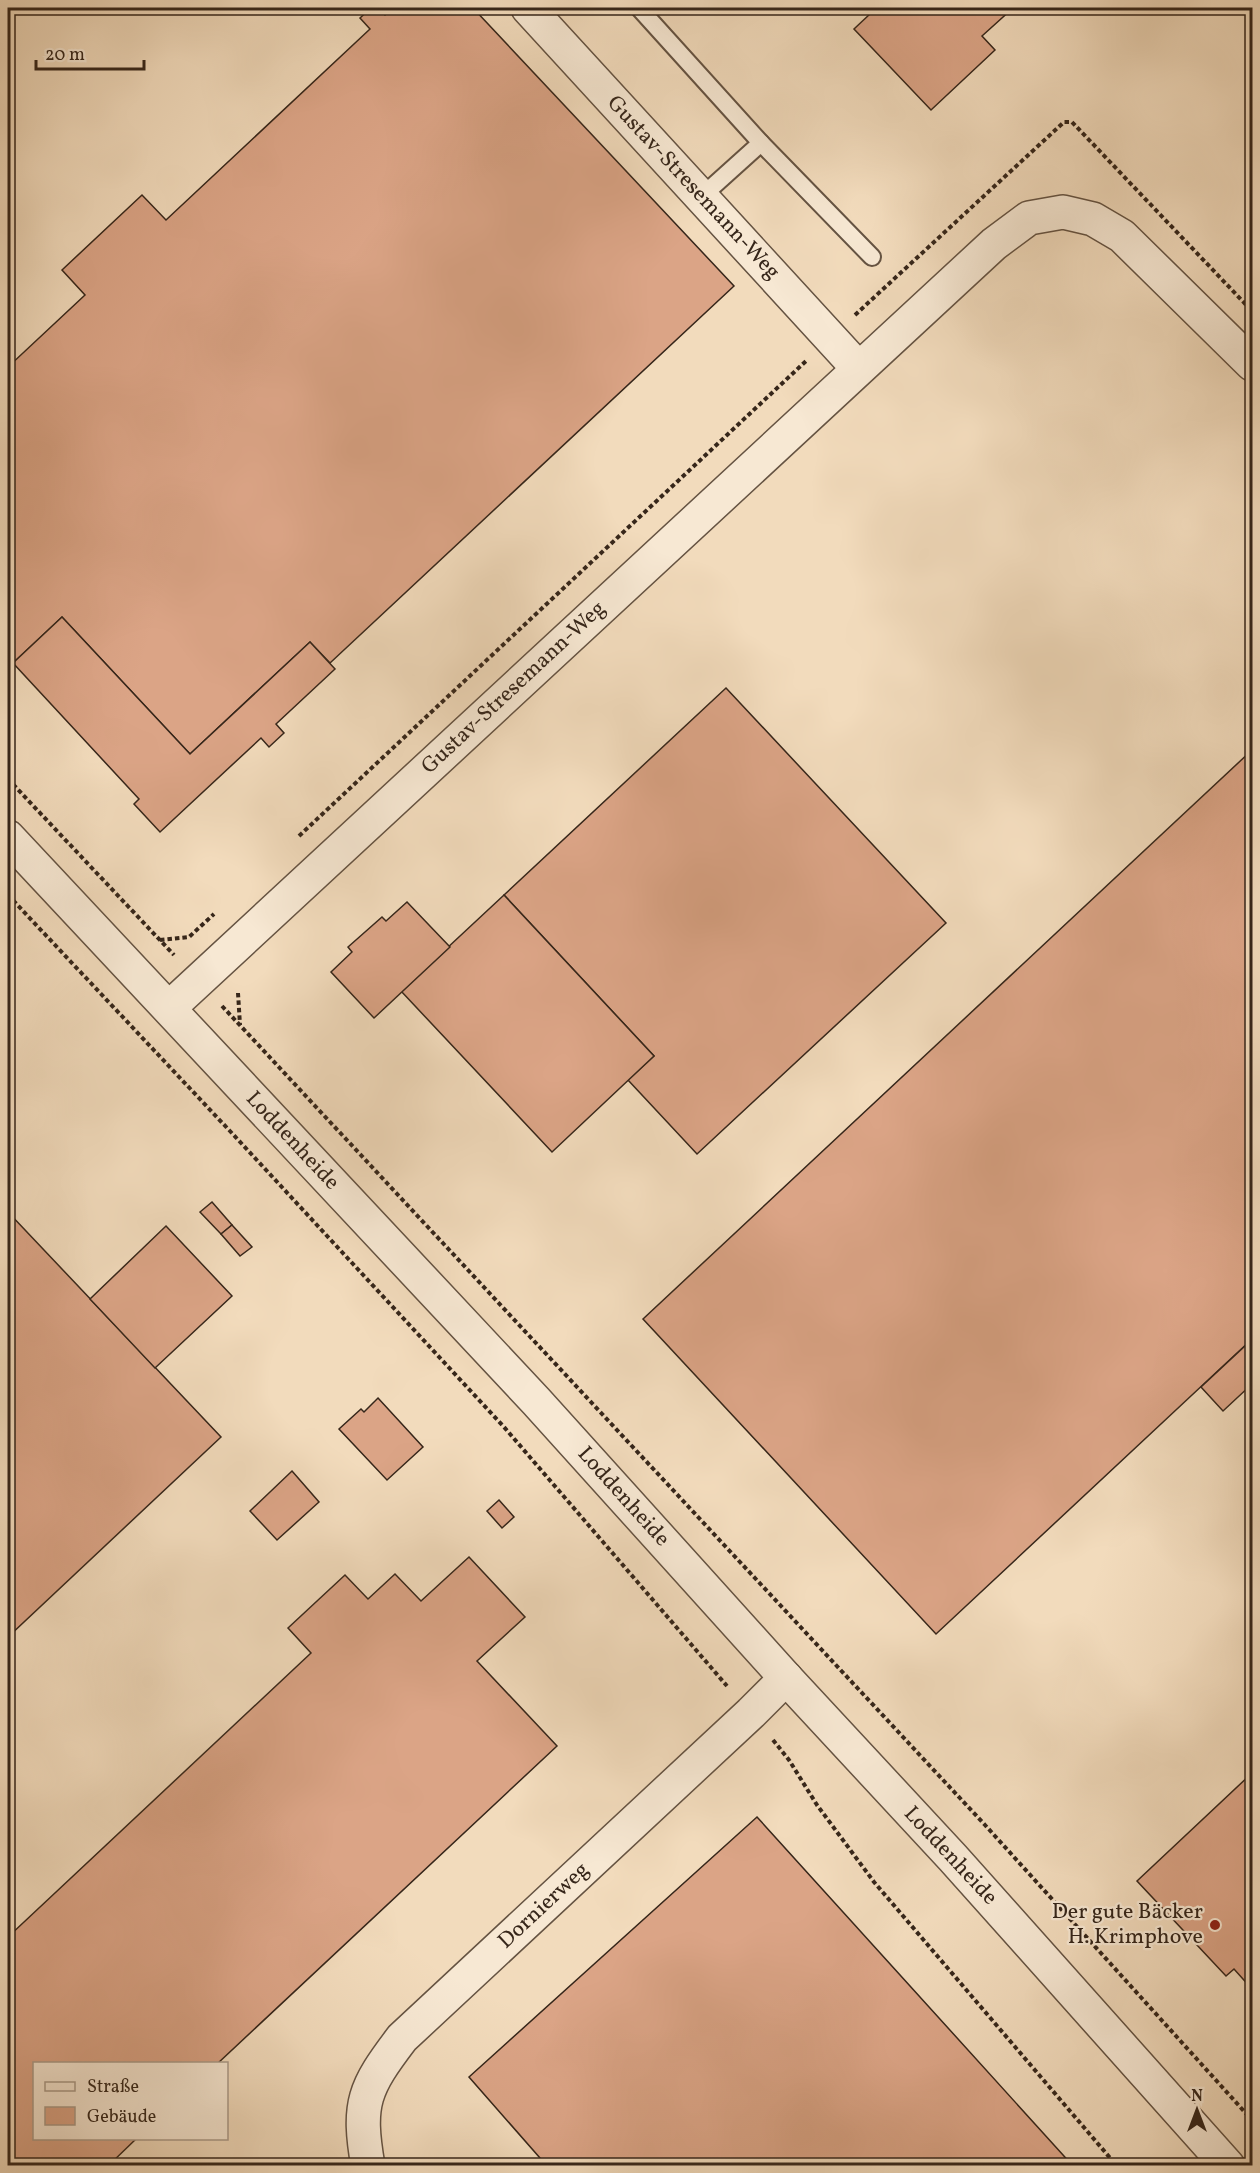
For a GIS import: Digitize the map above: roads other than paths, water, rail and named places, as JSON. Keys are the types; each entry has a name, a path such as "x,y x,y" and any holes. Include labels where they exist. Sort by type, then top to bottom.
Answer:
{"street":[{"name":"Gustav-Stresemann-Weg","path":"528,8 858,369"},
{"name":"Gustav-Stresemann-Weg","path":"169,1008 994,243 1029,218 1063,212 1093,219 1122,236 1252,364"},
{"name":"Loddenheide","path":"8,837 536,1401 786,1678 953,1858 1228,2166"},
{"name":"Dornierweg","path":"368,2166 363,2134 364,2100 378,2070 402,2038 786,1678"}],"lane":[{"path":"639,8 761,143 872,257"},
{"path":"701,197 761,143"}],"place":[{"name":"Der gute Bäcker H. Krimphove","path":"1215,1925"}]}
